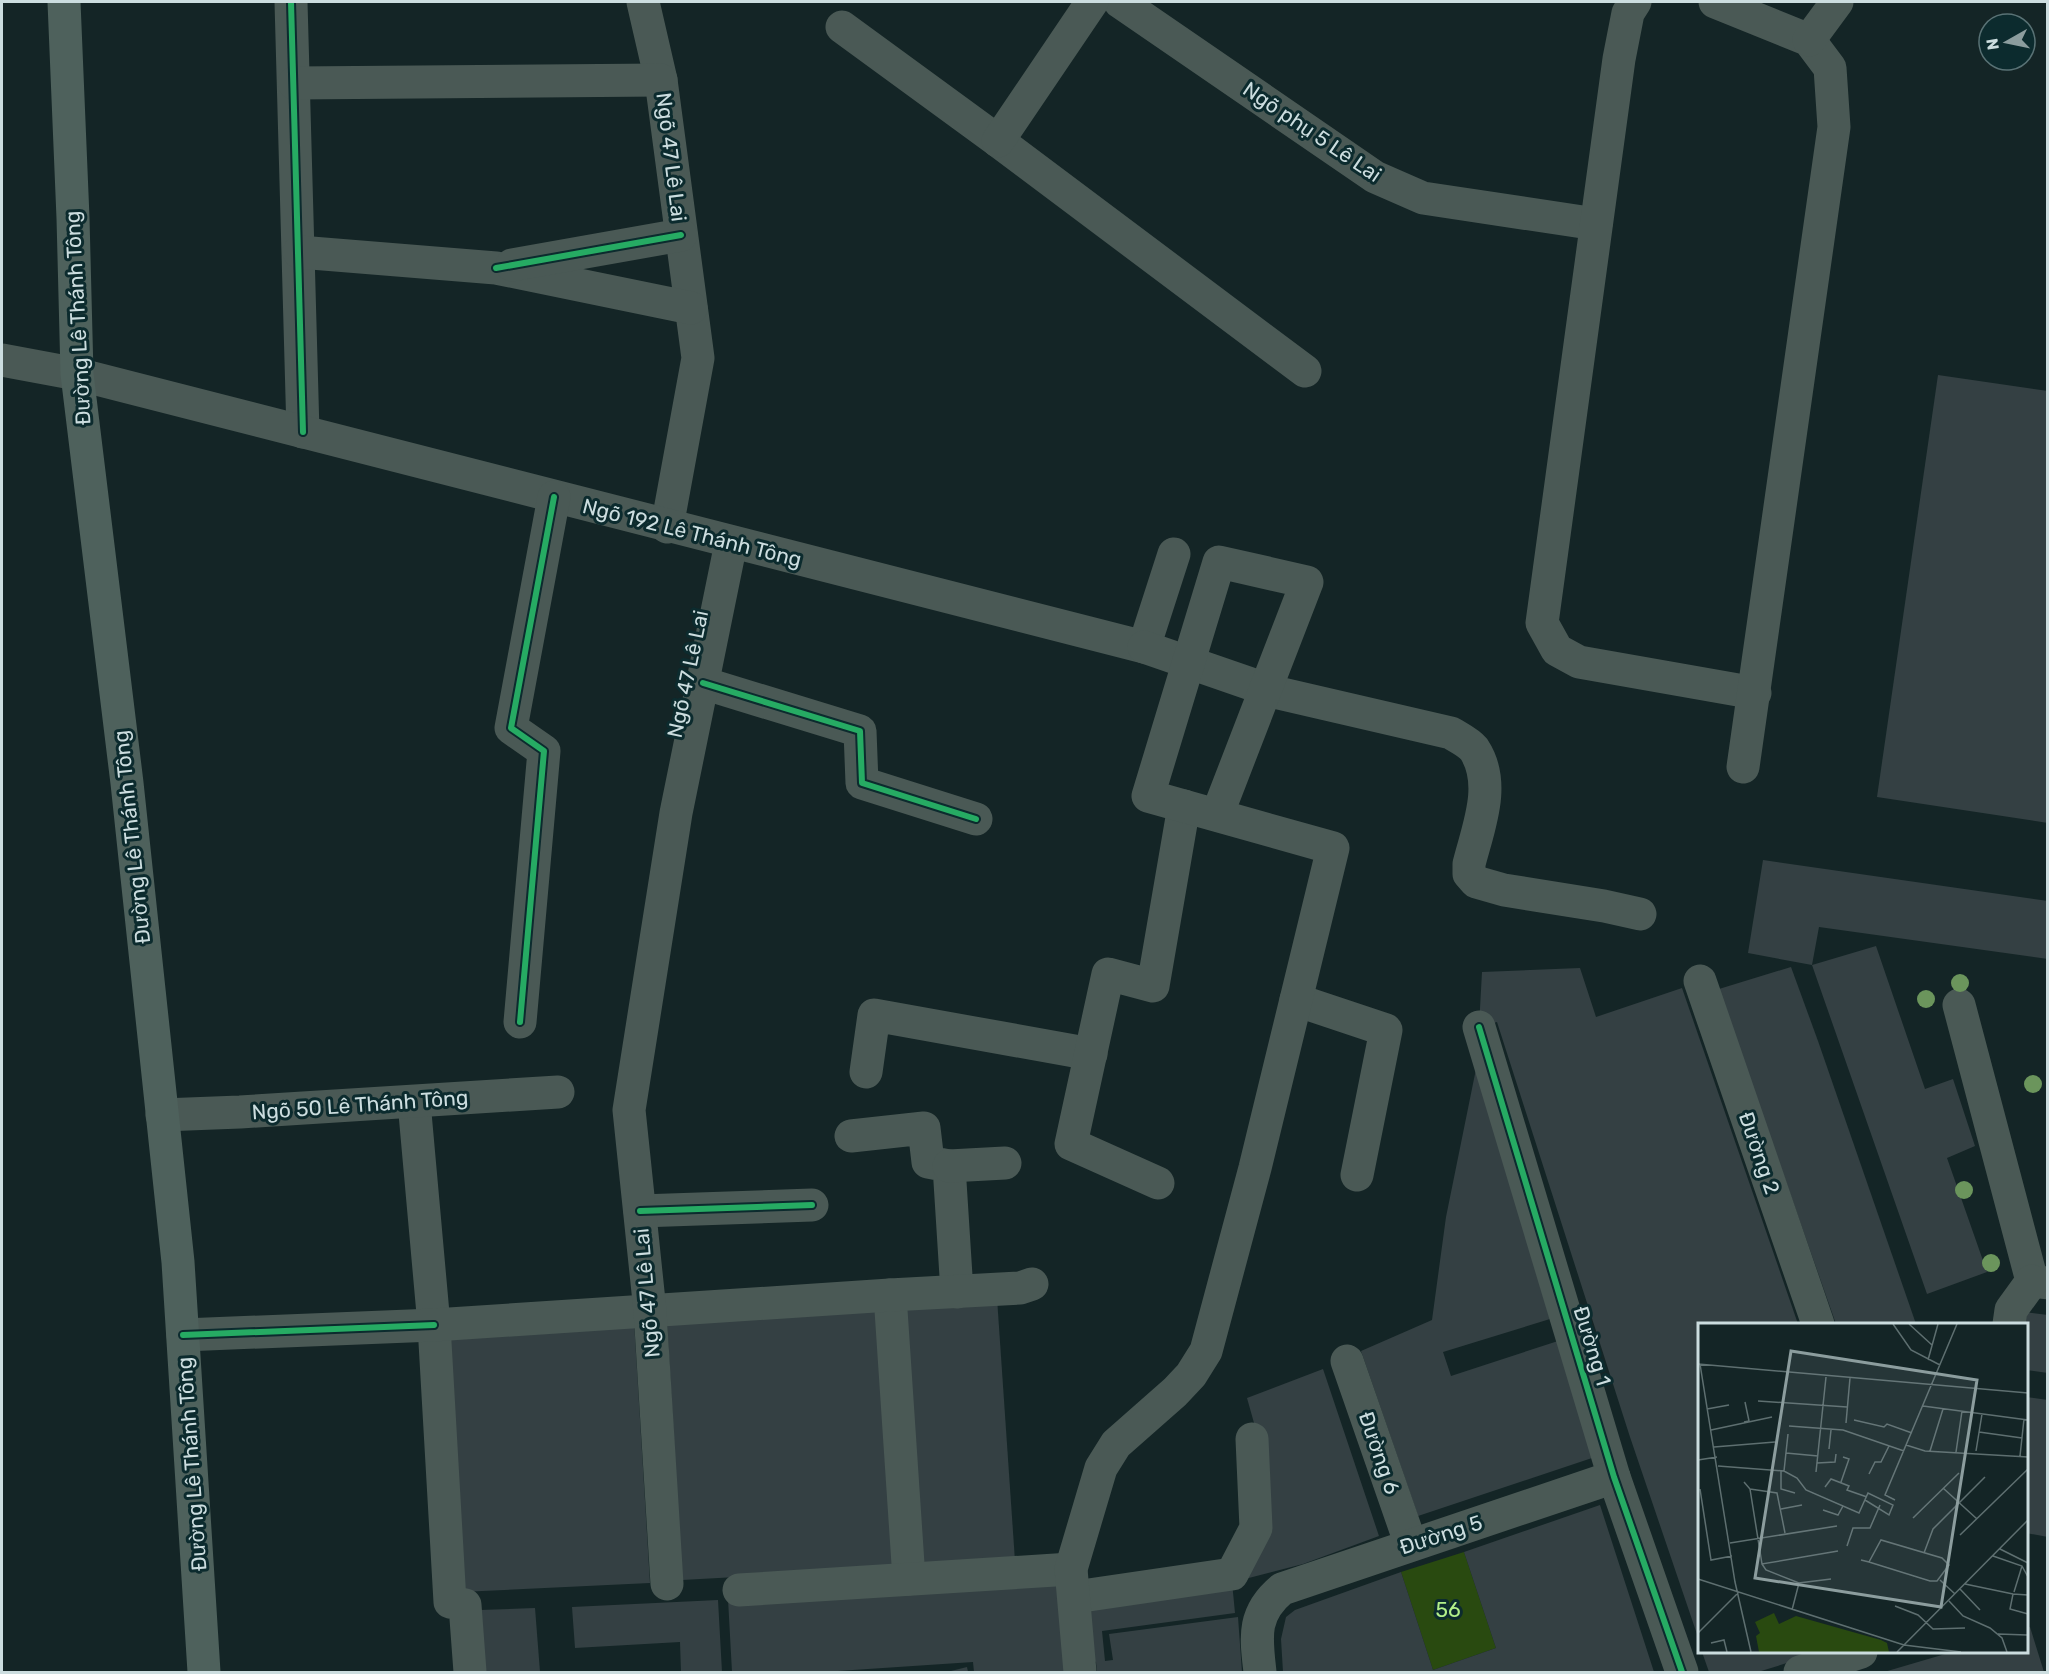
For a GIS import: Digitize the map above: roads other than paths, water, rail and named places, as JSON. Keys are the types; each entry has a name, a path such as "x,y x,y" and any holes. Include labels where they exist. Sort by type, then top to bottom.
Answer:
{"main road":[{"name":"Đường Lê Thánh Tông","path":"64,2 73,218 76,374 126,771 178,1262 204,1672"}],"street":[{"path":"291,2 303,432"},
{"name":"Ngõ 47 Lê Lai","path":"643,2 661,80 698,358 668,527"},
{"path":"998,141 1092,2"},
{"name":"Ngõ phụ 5 Lê Lai","path":"1120,2 1375,177 1423,198 1596,224"},
{"path":"1635,2 1628,13 1619,59 1542,623 1557,650 1579,662 1755,693"},
{"path":"1715,2 1809,40 1830,68 1834,127 1743,767"},
{"path":"1809,40 1837,2"},
{"path":"842,27 1305,371"},
{"path":"294,82 661,80"},
{"path":"496,268 681,235"},
{"path":"299,252 496,268 691,308"},
{"name":"Ngõ 192 Lê Thánh Tông","path":"2,360 76,374 1144,647 1265,690 1451,733 1474,750 1481,766 1485,800 1469,864 1469,874 1476,882 1504,890 1640,914"},
{"path":"520,1022 544,750 511,729 554,497"},
{"name":"Ngõ 47 Lê Lai","path":"667,1584 650,1311 629,1110 676,813 731,543"},
{"path":"1144,647 1174,554"},
{"path":"1080,1672 1073,1583 1101,1468 1116,1444 1191,1375 1206,1351 1255,1168 1333,848 1148,796 1219,562 1307,582 1216,815"},
{"path":"703,683 860,731 862,783 976,819"},
{"path":"1158,1184 1071,1144 1108,974 1153,986 1184,806"},
{"name":"Đường 2","path":"1700,981 1818,1323"},
{"path":"1296,1000 1386,1030 1357,1175"},
{"path":"1959,1005 2040,1282 2010,1317"},
{"path":"866,1072 874,1014 1091,1054"},
{"name":"Đường 1","path":"1479,1027 1614,1477 1682,1672"},
{"name":"Ngõ 50 Lê Thánh Tông","path":"162,1115 558,1092"},
{"path":"414,1102 434,1325 450,1602 465,1605 470,1672"},
{"path":"851,1136 924,1128 928,1162 949,1166 1005,1163"},
{"path":"949,1166 957,1292"},
{"path":"640,1211 812,1205"},
{"path":"183,1335 434,1325 1020,1288 1032,1284"},
{"path":"890,1295 909,1579"},
{"name":"Đường 6","path":"1347,1361 1411,1545"},
{"path":"740,1590 909,1579 1073,1583 1232,1574 1256,1528 1252,1439"},
{"name":"Đường 5","path":"1260,1672 1256,1637 1260,1615 1271,1598 1282,1589 1614,1477"},
{"path":"1800,1672 1858,1653"}],"park label":[{"name":"56","path":"1448,1610"}]}
